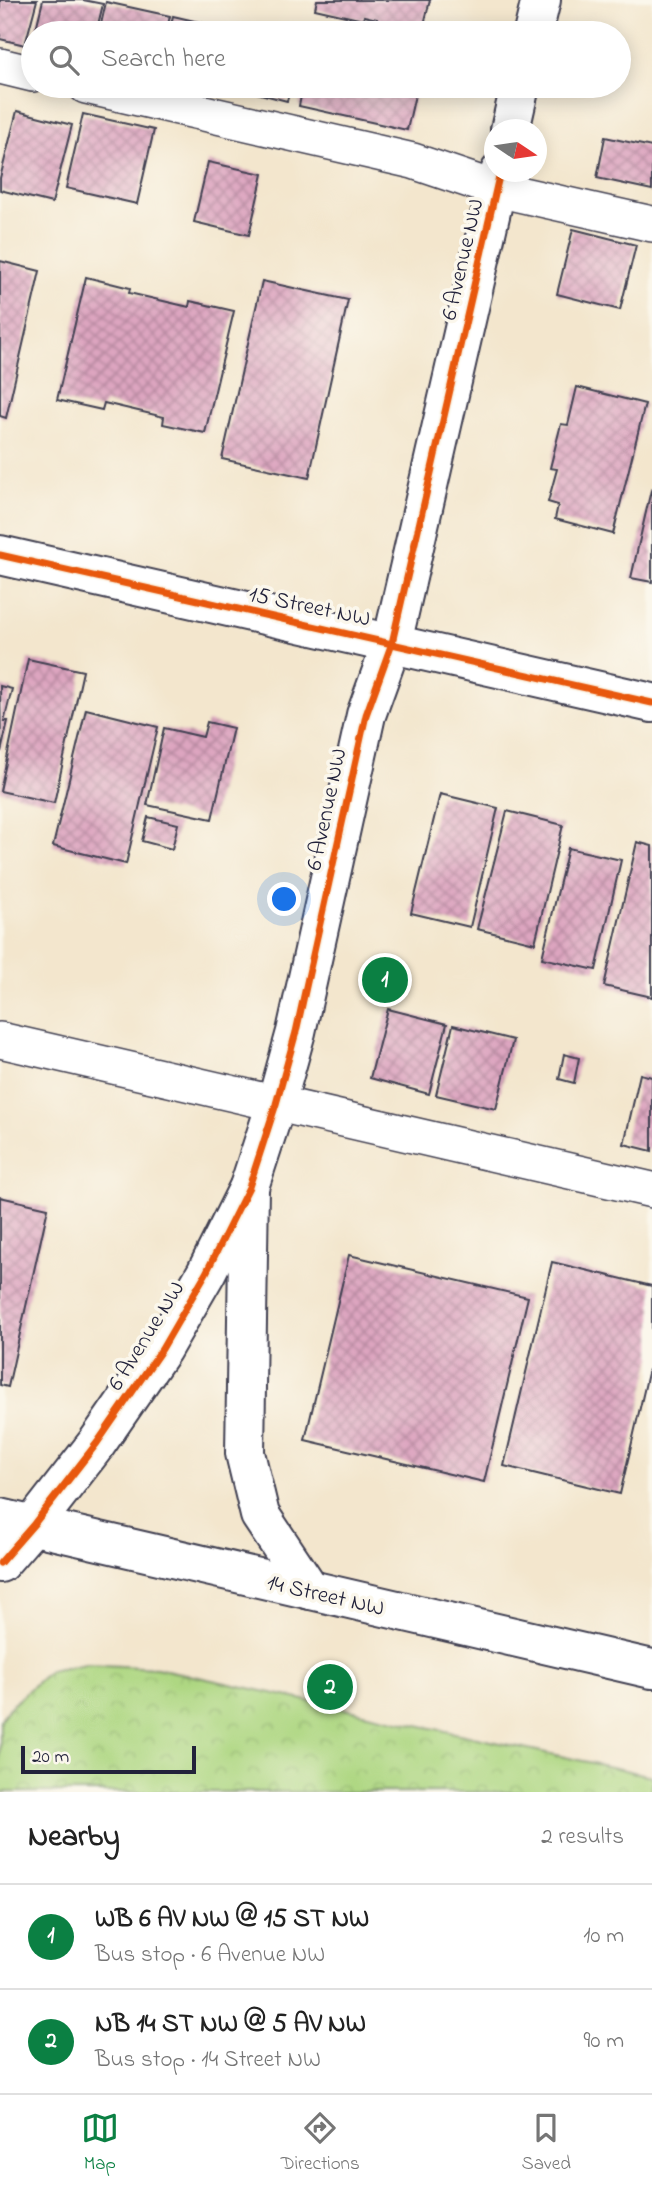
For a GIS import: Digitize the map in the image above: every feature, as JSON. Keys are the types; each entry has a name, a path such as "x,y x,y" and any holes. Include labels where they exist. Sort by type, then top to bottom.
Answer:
{"street":[{"path":"536,21 541,0"},
{"path":"512,119 517,98"},
{"name":"6 Avenue NW","path":"0,1563 17,1521 97,1443 162,1349 206,1273 249,1187 296,1032 366,715 392,643 498,182"},
{"name":"15 Street NW","path":"0,555 652,703"},
{"path":"249,1187 244,1453 260,1515 310,1590"},
{"name":"14 Street NW","path":"17,1521 652,1669"}],"lane":[{"path":"0,66 21,71"},
{"path":"138,98 484,177"},
{"path":"505,182 652,225"},
{"path":"0,1040 652,1190"}],"green space":[{"path":"86,1664 157,1668 652,1776 652,1792 0,1792 0,1720 10,1707 49,1671"}],"building":[{"path":"0,0 37,0 31,21 21,21 21,44 0,39"},
{"path":"43,0 83,0 103,4 99,21 38,21"},
{"path":"317,0 430,0 425,21 376,21 377,19 364,16 363,20 315,9"},
{"path":"106,2 170,16 169,21 102,21"},
{"path":"173,16 195,21 172,21"},
{"path":"301,98 414,98 407,130 299,106"},
{"path":"17,111 72,125 52,203 0,190 0,178"},
{"path":"83,114 154,130 137,204 66,188"},
{"path":"605,137 652,147 652,190 597,178"},
{"path":"208,162 263,174 249,235 194,222"},
{"path":"573,229 636,245 620,310 557,294"},
{"path":"0,261 40,271 6,418 0,416"},
{"path":"86,277 130,288 129,293 189,307 190,301 234,311 205,433 163,424 164,417 104,403 102,410 57,400"},
{"path":"262,281 348,300 309,478 222,459"},
{"path":"577,387 645,404 613,534 555,519 558,505 548,502 557,469 550,468 561,424 568,425"},
{"path":"652,491 652,582 631,578"},
{"path":"28,659 83,671 54,803 0,791"},
{"path":"0,686 12,689 4,721 8,721 1,752"},
{"path":"86,709 158,727 126,864 53,846"},
{"path":"207,722 233,728 212,819 147,805 164,728 203,737"},
{"path":"440,794 498,808 470,927 411,913"},
{"path":"507,811 563,825 535,943 477,929"},
{"path":"148,817 178,824 172,849 142,841"},
{"path":"637,842 652,846 652,997 604,986"},
{"path":"568,848 621,860 596,970 542,958"},
{"path":"388,1009 447,1024 429,1094 370,1078"},
{"path":"453,1025 513,1040 496,1109 436,1095"},
{"path":"564,1054 579,1058 574,1083 559,1079"},
{"path":"640,1074 652,1077 652,1151 624,1144"},
{"path":"0,1197 48,1208 8,1387 0,1385"},
{"path":"349,1255 528,1297 484,1482 305,1440"},
{"path":"552,1262 652,1286 652,1356 620,1494 504,1466"}],"cycle path":[{"path":"0,1563 97,1443 162,1349 206,1273 249,1187 296,1032 366,715 392,643 498,182"},
{"path":"0,555 652,703"}],"place":[{"name":"WB 6 AV NW @ 15 ST NW","path":"385,980"},
{"name":"NB 14 ST NW @ 5 AV NW","path":"330,1687"}]}
